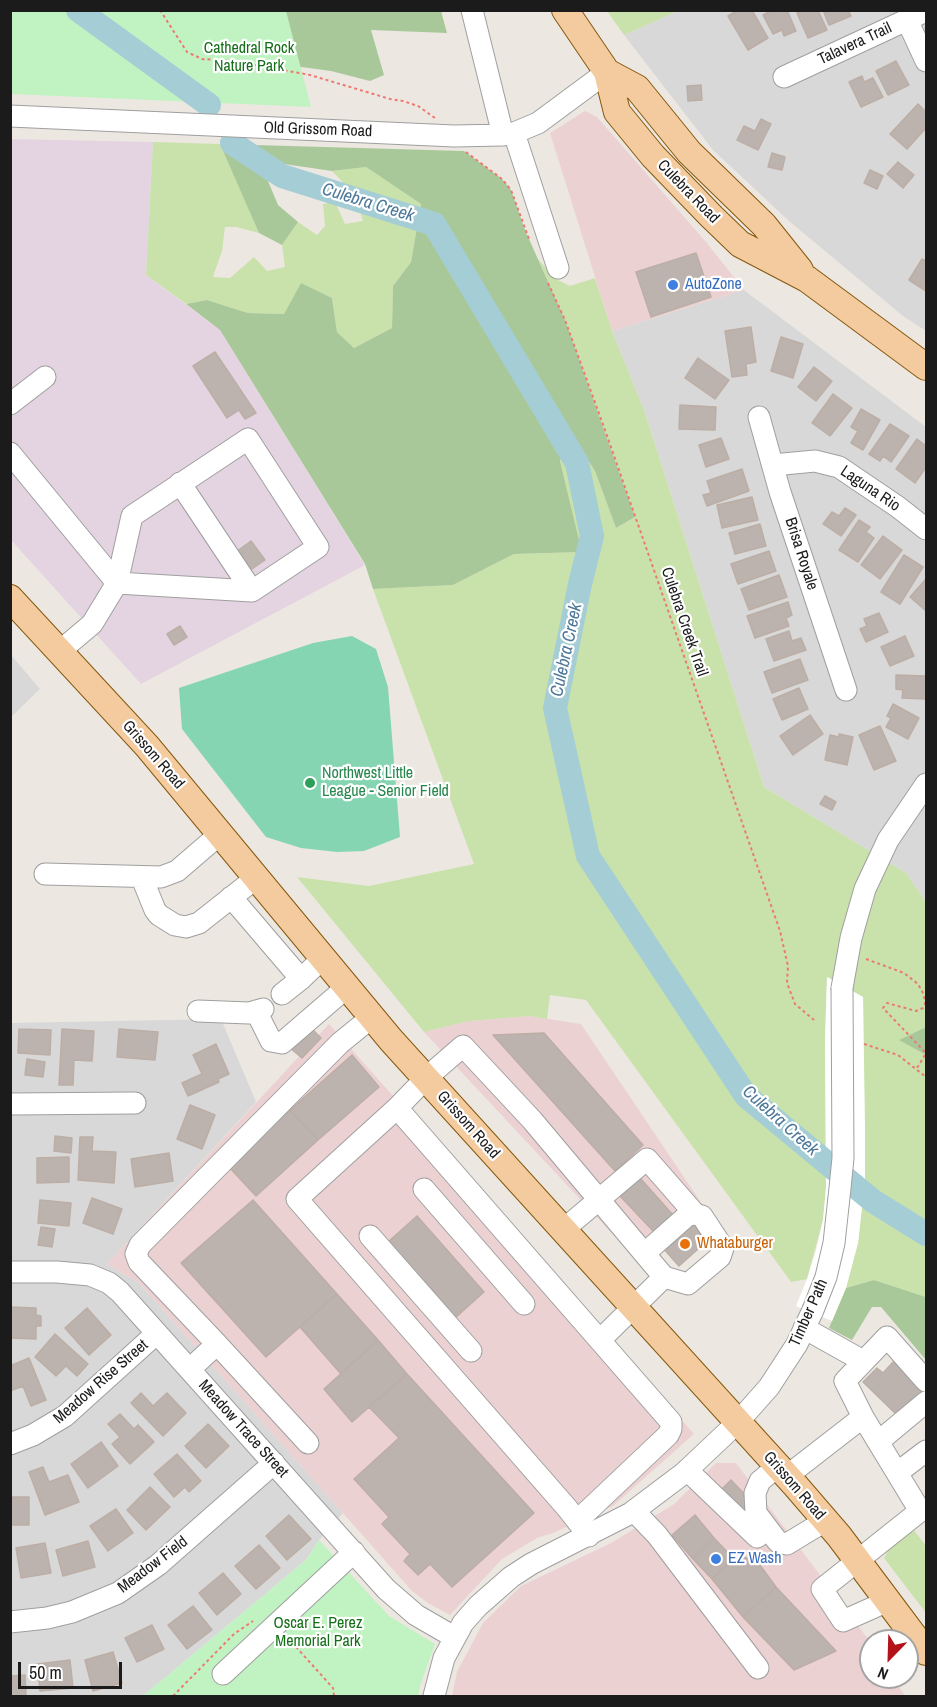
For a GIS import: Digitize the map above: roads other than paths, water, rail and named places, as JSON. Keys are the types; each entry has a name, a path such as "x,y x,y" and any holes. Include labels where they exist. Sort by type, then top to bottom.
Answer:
{"main road":[{"name":"Culebra Road","path":"565,10 607,72 617,112 653,156 711,216 740,244 807,279 927,367"},
{"name":"Grissom Road","path":"10,598 147,746 372,1017 782,1471 825,1521 927,1652"}],"street":[{"path":"472,10 552,274"},
{"name":"Talavera Trail","path":"784,77 927,12"},
{"path":"907,20 927,61"},
{"name":"Old Grissom Road","path":"10,116 454,136 508,134 538,123 607,72"},
{"path":"10,404 45,377"},
{"name":"Brisa Royale","path":"759,417 780,492 846,690"},
{"path":"10,453 117,583 252,591 318,547 248,439 132,516 117,583 92,624 60,651"},
{"name":"Laguna Rio","path":"774,465 815,460 839,467 927,529"},
{"path":"180,483 252,591"},
{"name":"Timber Path","path":"434,1696 444,1658 454,1637 478,1606 511,1577 583,1528 634,1511 687,1470 738,1422 769,1387 797,1344 826,1277 834,1244 843,1158 842,988 851,938 865,889 888,840 927,784"},
{"path":"45,874 161,877 177,872 220,834"},
{"path":"142,878 155,910 175,926 186,927 199,923 256,878"},
{"path":"231,897 301,979"},
{"path":"282,994 323,958"},
{"path":"198,1011 249,1014 260,1010 271,1041 282,1043 347,987"},
{"path":"308,1443 139,1262 136,1254 141,1245 332,1052 372,1017"},
{"path":"397,1108 670,1422 671,1429 668,1435 583,1528 297,1198 463,1046 532,1120 664,1277 688,1284 720,1257 723,1248 702,1216 695,1214 688,1215 645,1253"},
{"path":"10,1104 135,1103"},
{"path":"563,1230 647,1159 695,1214"},
{"path":"424,1189 524,1304"},
{"path":"370,1236 471,1351"},
{"name":"Meadow Trace Street","path":"10,1272 90,1275 109,1283 120,1292 400,1602 433,1627 454,1637"},
{"path":"600,1340 664,1277"},
{"path":"808,1319 863,1361"},
{"name":"Meadow Rise Street","path":"10,1444 33,1435 65,1416 158,1334"},
{"path":"888,1600 843,1621 822,1589 923,1509 878,1442 845,1381 887,1337 927,1380"},
{"path":"190,1369 217,1344"},
{"path":"878,1442 927,1402"},
{"path":"825,1521 787,1544 778,1542 756,1513 755,1493 760,1481 782,1471 863,1417"},
{"path":"897,1473 927,1451"},
{"name":"Meadow Field","path":"10,1622 72,1612 118,1593 158,1565 274,1463"},
{"path":"687,1470 757,1536 768,1529"},
{"path":"634,1511 657,1535 758,1668"},
{"path":"223,1674 354,1552"}],"waterway":[{"name":"Culebra Creek","path":"78,10 209,105"},
{"name":"Culebra Creek","path":"232,143 282,176 434,224 577,463 592,536 555,708 588,856 746,1096 873,1201 926,1234"}],"place":[{"name":"AutoZone","path":"673,285"},
{"name":"Northwest Little League - Senior Field","path":"310,783"},
{"name":"Whataburger","path":"685,1244"},
{"name":"EZ Wash","path":"716,1559"}],"park label":[{"name":"Cathedral Rock Nature Park","path":"249,58"},
{"name":"Oscar E. Perez Memorial Park","path":"318,1633"}]}
